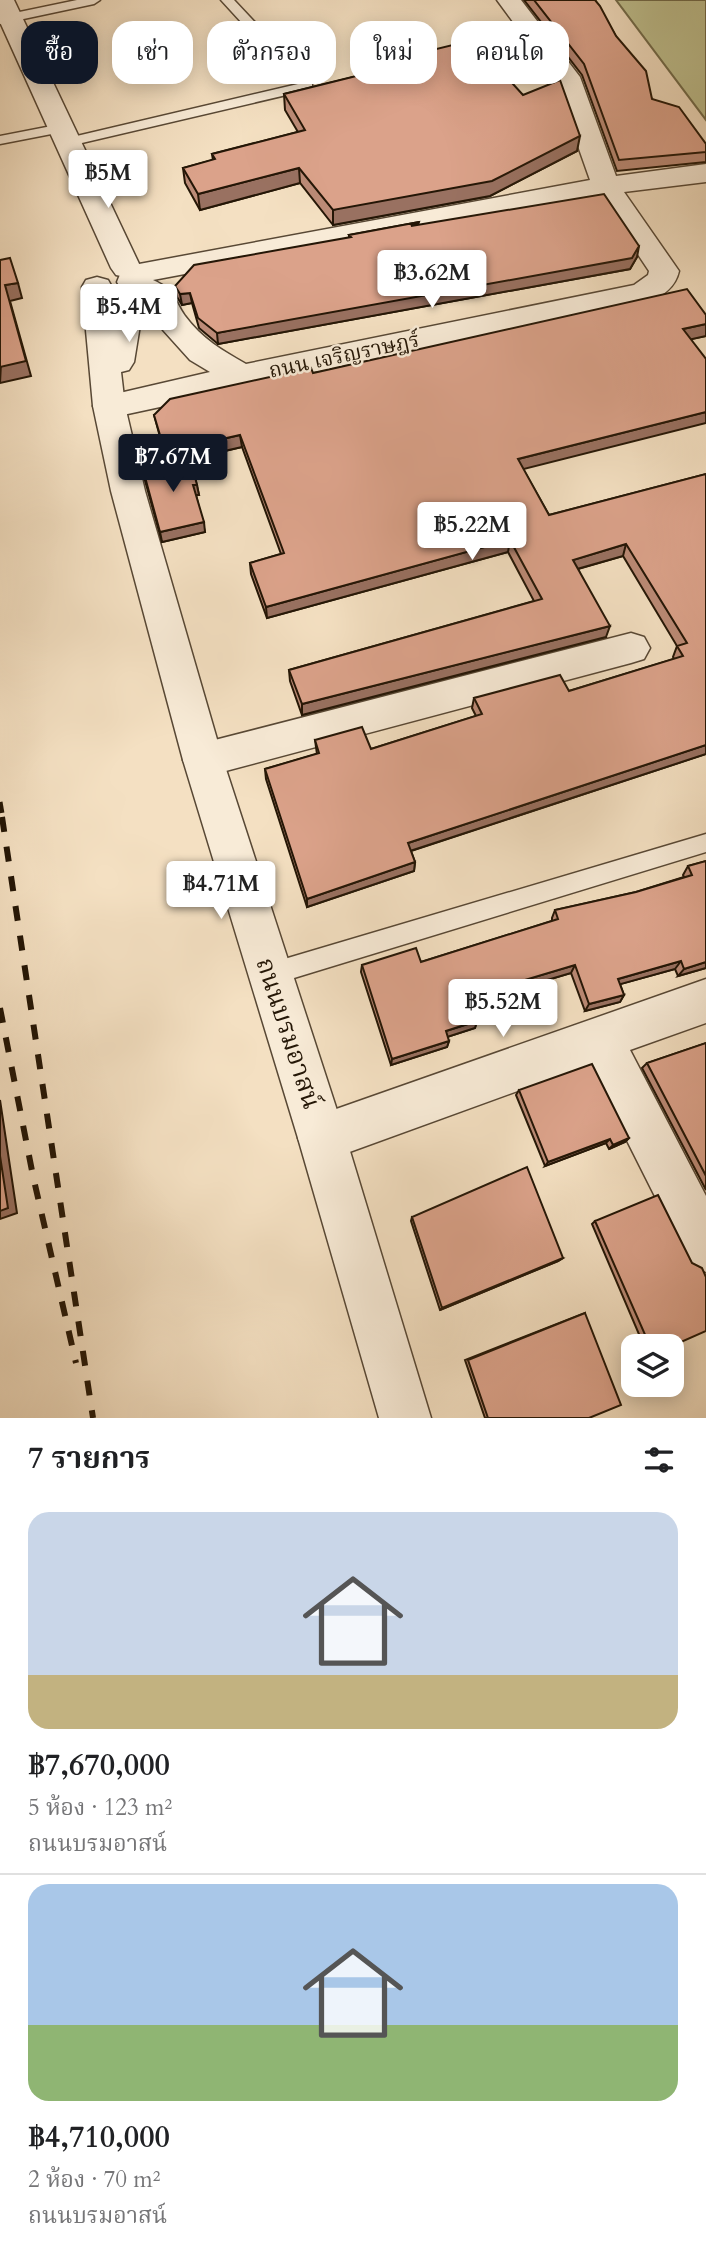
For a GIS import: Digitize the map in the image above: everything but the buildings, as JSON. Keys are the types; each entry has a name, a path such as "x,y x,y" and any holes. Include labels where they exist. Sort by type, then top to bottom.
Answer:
{"street":[{"name":"ถนน เจริญราษฎร์","path":"110,405 643,293 662,280 664,271 606,186 568,77 509,0"},
{"path":"4,12 68,140"},
{"name":"ถนนบรมอาสน์","path":"68,140 94,270 110,405 128,491 203,760 322,1138 405,1418"},
{"name":"ถนน เจริญราษฎร์","path":"68,140 137,280 201,352 243,376"},
{"path":"94,270 112,266 137,280 173,267 606,186 706,173"},
{"name":"ถนนบรมอาสน์","path":"110,405 137,280"},
{"path":"203,760 631,648"},
{"path":"322,1138 601,1041 706,1001"},
{"path":"601,1041 706,1247"}],"lane":[{"path":"4,12 94,0"},
{"path":"0,140 68,140 307,86 227,0"},
{"path":"271,974 706,843"}],"green space":[{"path":"616,0 706,0 706,120"}],"railway":[{"path":"0,802 3,819"},
{"path":"2,817 93,1418"},
{"path":"0,1008 33,1176 76,1363"}]}
